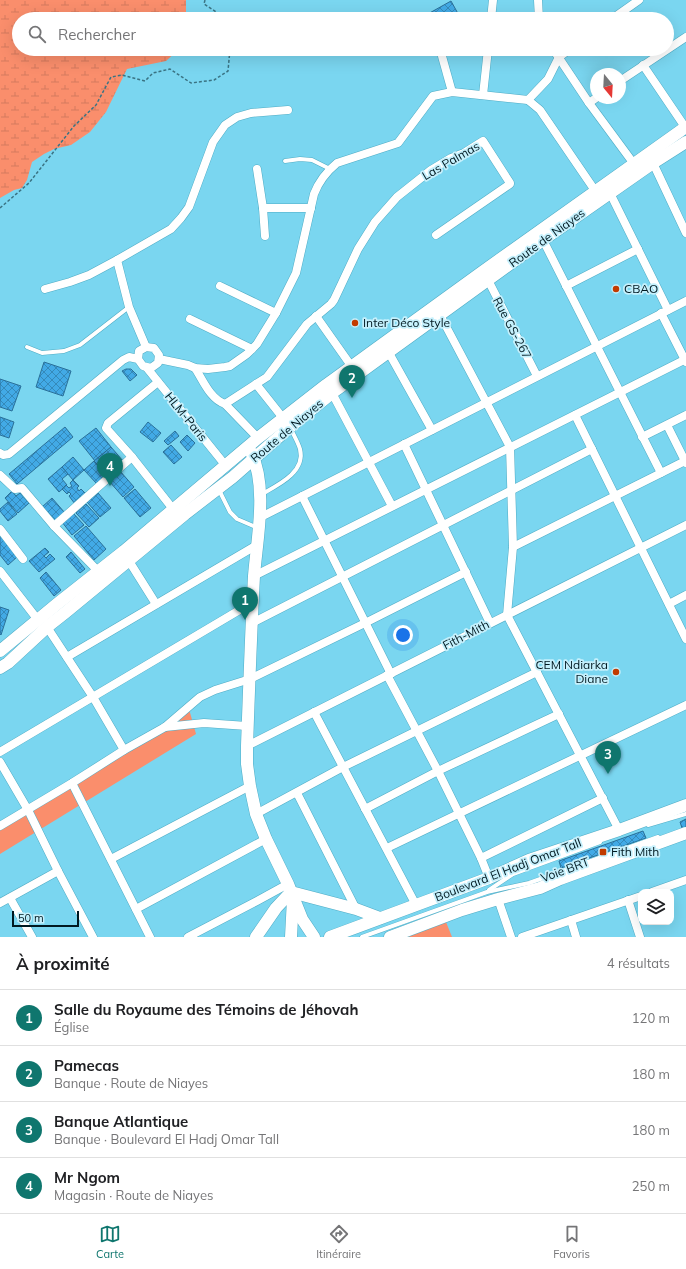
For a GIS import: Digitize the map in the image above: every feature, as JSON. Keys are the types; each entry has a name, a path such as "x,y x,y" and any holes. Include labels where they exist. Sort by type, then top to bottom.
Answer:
{"main road":[{"name":"Route de Niayes","path":"0,651 42,624 129,561 254,458 286,423 352,367 482,272 686,127"},
{"name":"Route de Niayes","path":"0,668 8,663 42,624 57,604 99,572 258,438 286,423 332,394 610,192 686,142"},
{"path":"248,447 254,458 258,473 259,523 254,576 247,764 256,814 302,919 314,937"},
{"name":"Boulevard El Hadj Omar Tall","path":"330,937 489,878 529,860 619,830 686,805"},
{"name":"Boulevard El Hadj Omar Tall","path":"390,937 462,910 540,888 560,879 686,833"},
{"path":"291,891 356,909 380,918"},
{"path":"256,937 276,908 291,891"},
{"path":"290,937 291,891"},
{"path":"303,937 310,937"}],"street":[{"path":"492,12 493,0"},
{"path":"538,0 539,12"},
{"path":"622,12 639,0"},
{"path":"674,45 686,37"},
{"path":"442,56 452,92"},
{"path":"483,95 487,56"},
{"path":"626,77 657,56"},
{"path":"528,100 548,79 559,57"},
{"path":"559,57 589,103 634,164"},
{"path":"643,65 686,127"},
{"path":"159,359 188,365 194,368 208,369 230,366 247,354 257,344 276,313 296,273 314,194 318,185 330,169 337,163 398,143 430,98 436,95 452,92 528,100 540,110 596,192"},
{"path":"45,289 89,275 171,229 189,207 212,142 225,125 237,117 251,113 288,110"},
{"name":"Las Palmas","path":"316,316 334,300 358,249 375,222 397,196 431,170 451,158 464,153 483,141 510,184 436,235"},
{"path":"653,163 686,233"},
{"path":"257,169 263,208 265,236"},
{"path":"254,576 686,360 638,249 610,192"},
{"path":"263,208 311,208"},
{"path":"543,240 661,473"},
{"path":"566,286 638,249"},
{"path":"117,260 129,308 146,347"},
{"name":"Rue GS-267","path":"488,280 537,376"},
{"path":"220,286 276,313"},
{"path":"259,523 302,496 686,301"},
{"path":"440,315 485,403 510,447 513,547 507,615 619,830"},
{"path":"225,404 267,377 307,324 316,316 352,367"},
{"path":"190,319 252,349"},
{"path":"146,347 154,348 159,355 159,359 155,366 146,368 138,359 139,351 146,347"},
{"path":"389,353 432,430"},
{"path":"0,453 3,455 8,454 123,360 129,357 138,359"},
{"name":"HLM-Paris","path":"146,368 226,466"},
{"path":"194,368 214,397 220,403 225,404 258,438"},
{"path":"158,382 108,423 106,428 132,457 173,509"},
{"path":"256,384 286,423"},
{"path":"332,394 370,462 392,506"},
{"path":"575,415 686,638"},
{"path":"642,437 686,415"},
{"path":"513,547 685,462 667,425"},
{"path":"404,444 490,623"},
{"path":"252,623 592,450"},
{"path":"54,526 132,457"},
{"path":"0,475 15,489 22,488 54,526 99,572"},
{"path":"302,496 365,623 416,732 438,771 481,858 489,878"},
{"name":"Fith-Mith","path":"247,746 686,525"},
{"path":"0,529 23,559"},
{"path":"67,657 256,545"},
{"path":"129,561 156,604"},
{"path":"0,571 67,657 93,697 124,750"},
{"path":"0,826 124,750 165,727 200,697 215,690 250,679 466,572"},
{"path":"669,604 686,595"},
{"path":"0,752 253,602"},
{"path":"256,814 343,767 537,672"},
{"path":"387,848 686,705"},
{"path":"314,712 416,905"},
{"path":"365,809 438,771 559,714"},
{"path":"165,727 204,723 248,726"},
{"path":"0,762 28,810 93,937"},
{"path":"72,783 150,937"},
{"path":"111,859 250,786"},
{"path":"297,792 356,909"},
{"path":"481,858 602,798"},
{"path":"136,908 266,839"},
{"path":"0,903 58,871"},
{"path":"660,889 686,880"},
{"path":"188,937 257,902 291,891"},
{"path":"522,937 638,897"},
{"path":"10,898 32,937"},
{"path":"498,899 511,937"},
{"path":"628,900 640,937"},
{"path":"571,920 576,937"}],"lane":[{"path":"285,161 300,159 312,160 330,169"},
{"path":"27,347 42,353 64,351 80,345 129,308"},
{"path":"259,495 292,475 299,463 300,450 286,423"},
{"path":"219,488 230,512 237,519 259,523"},
{"path":"641,828 686,814"},
{"path":"670,833 686,833"},
{"name":"Voie BRT","path":"362,937 487,892 529,883 664,835"},
{"name":"Voie BRT","path":"487,892 514,874 604,841"}],"path":[{"path":"205,0 204,4 216,12"},
{"path":"0,208 29,183 74,126 96,105 111,77 122,75 145,81 154,73 170,69 191,82 214,80 228,71 229,56"}],"green space":[{"path":"0,0 186,0 186,12 12,12 12,56 171,56 166,61 127,69 106,112 90,132 71,145 54,149 32,162 27,180 22,188 14,190 0,198"},
{"path":"189,709 196,734 0,854 0,826"},
{"path":"446,922 452,937 394,937"}],"building":[{"path":"451,1 457,12 431,12"},
{"path":"44,362 71,371 63,396 36,387"},
{"path":"131,369 137,375 130,381 122,371"},
{"path":"0,379 21,386 12,411 0,407"},
{"path":"0,417 14,422 9,438 0,435"},
{"path":"148,422 161,433 153,442 140,432"},
{"path":"65,427 73,437 17,484 9,474"},
{"path":"96,428 111,447 95,461 79,441"},
{"path":"175,431 179,436 168,445 164,441"},
{"path":"187,435 195,443 188,451 180,442"},
{"path":"171,445 182,457 174,464 163,452"},
{"path":"111,447 123,461 107,475 94,461"},
{"path":"73,457 84,470 73,480 62,467"},
{"path":"94,461 107,476 97,484 84,470"},
{"path":"62,467 68,474 62,479 67,485 59,492 48,479"},
{"path":"120,471 134,487 123,497 109,481"},
{"path":"73,480 79,486 77,488 79,491 81,489 86,494 75,504 69,496 71,494 69,492 67,494 62,489 66,485 69,488 72,486 70,483"},
{"path":"135,489 151,508 140,517 124,498"},
{"path":"12,491 16,496 20,493 29,503 18,513 5,498"},
{"path":"98,493 111,508 100,517 87,502"},
{"path":"52,498 65,513 54,521 42,507"},
{"path":"8,502 17,514 8,521 0,509"},
{"path":"86,504 99,518 89,527 76,513"},
{"path":"73,513 84,525 72,535 62,522"},
{"path":"86,526 106,549 94,560 74,536"},
{"path":"0,535 17,557 8,565 0,555"},
{"path":"45,548 49,552 44,556 46,558 50,554 55,559 39,572 29,561"},
{"path":"71,552 85,569 80,573 66,557"},
{"path":"46,572 61,590 54,596 40,578"},
{"path":"0,607 9,610 1,635 0,634"},
{"path":"686,819 686,827 682,828 680,822"},
{"path":"643,831 646,838 561,868 559,861"}],"place":[{"name":"CBAO","path":"616,289"},
{"name":"Inter Déco Style","path":"355,323"},
{"name":"Pamecas","path":"352,398"},
{"name":"Mr Ngom","path":"110,486"},
{"name":"Salle du Royaume des Témoins de Jéhovah","path":"245,620"},
{"name":"CEM Ndiarka Diane","path":"616,672"},
{"name":"Banque Atlantique","path":"608,774"},
{"name":"Fith Mith","path":"603,852"}]}
